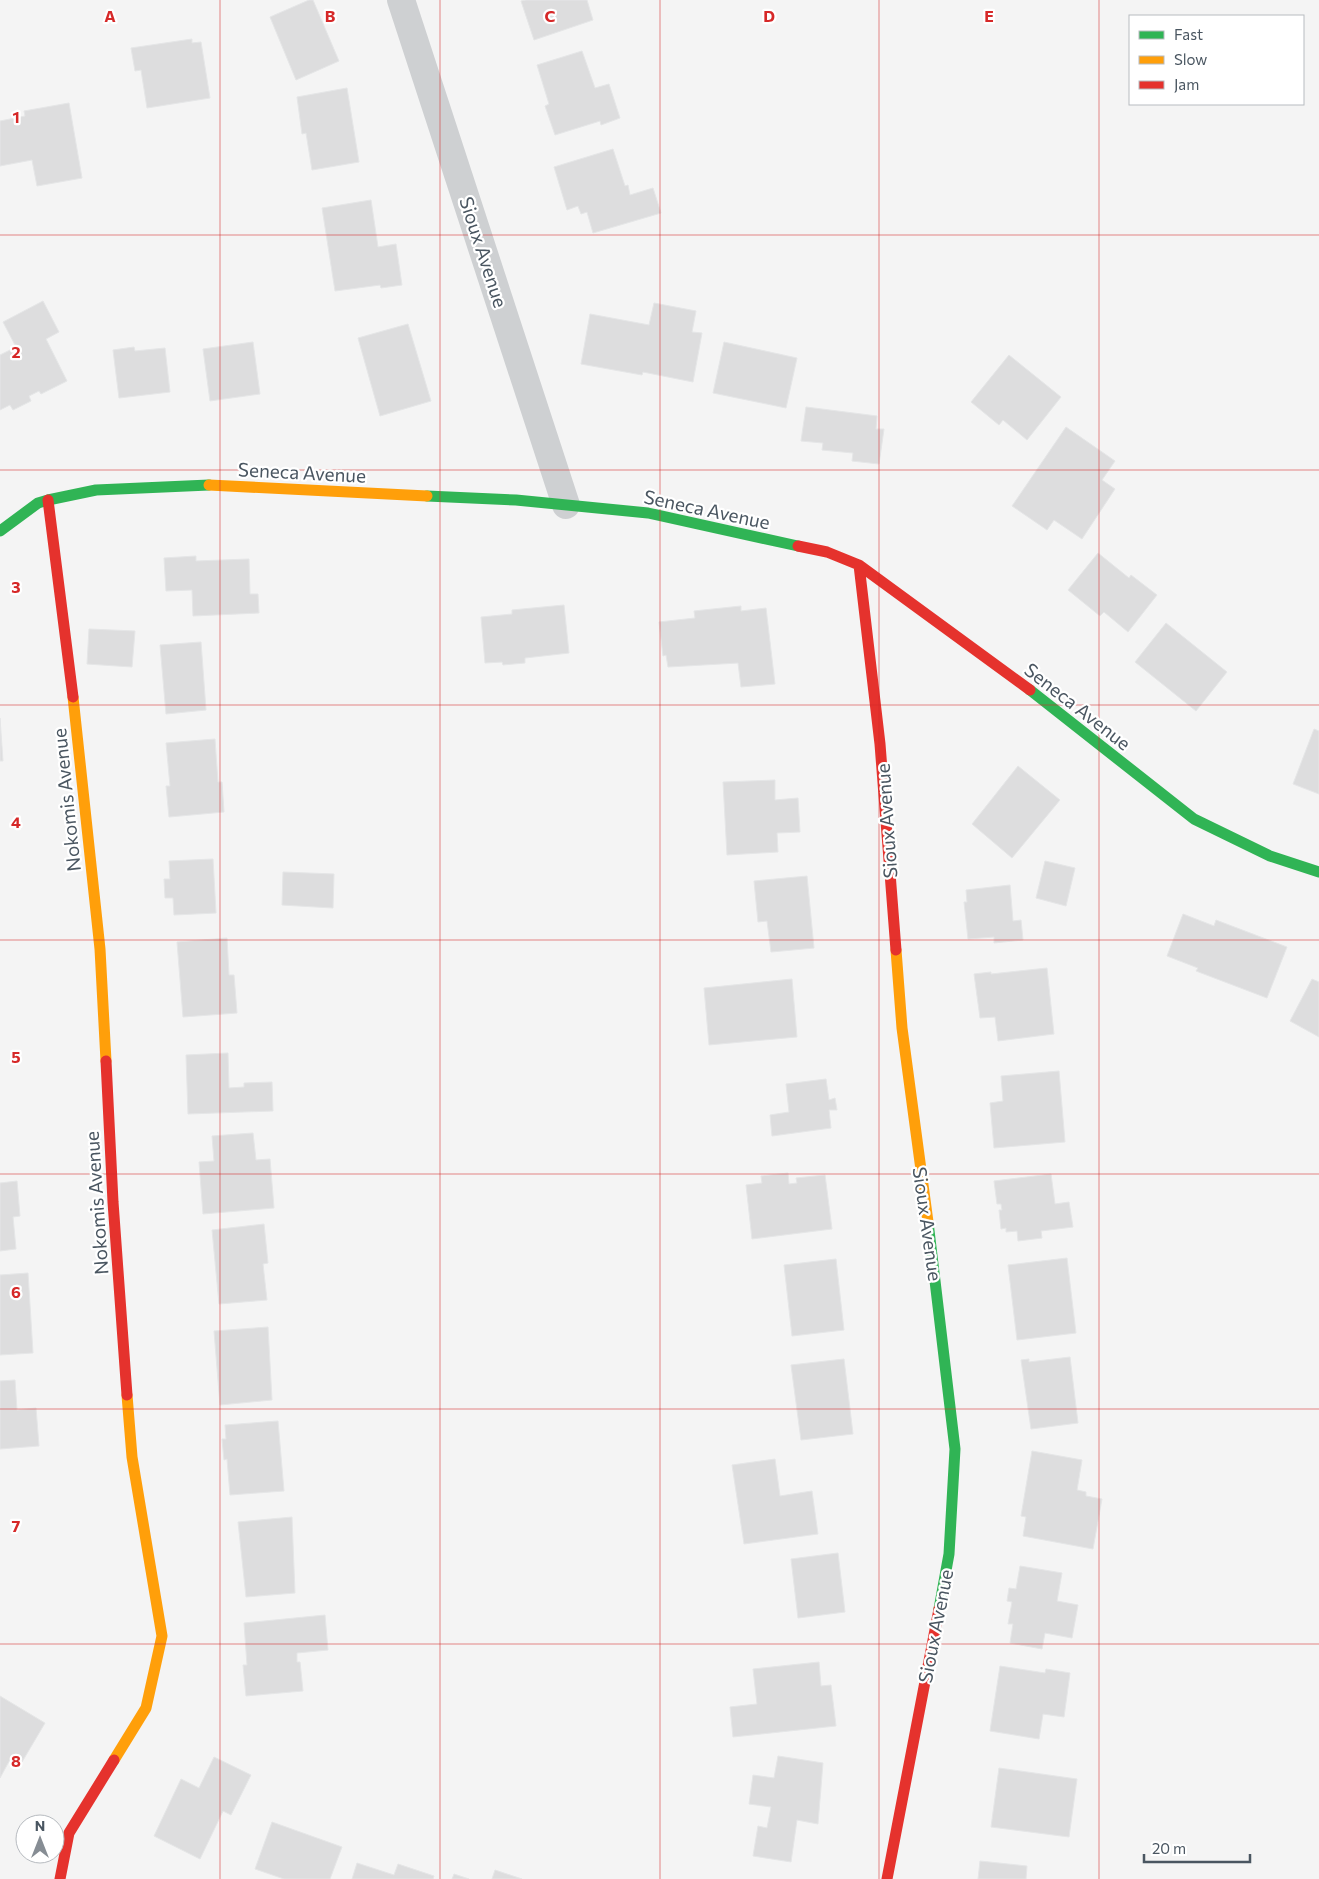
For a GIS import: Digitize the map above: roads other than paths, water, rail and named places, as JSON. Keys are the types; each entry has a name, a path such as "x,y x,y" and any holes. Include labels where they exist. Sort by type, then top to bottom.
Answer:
{"street":[{"name":"Sioux Avenue","path":"401,0 566,505"},
{"name":"Seneca Avenue","path":"0,531 38,503 48,500 96,490 210,485 516,500 648,513 827,552 859,565 1032,692 1194,819 1270,856 1319,872"},
{"name":"Nokomis Avenue","path":"48,500 73,694 100,949 113,1202 132,1457 162,1636 146,1708 69,1833 60,1879"},
{"name":"Sioux Avenue","path":"859,565 880,744 902,1028 940,1310 955,1449 949,1554 887,1879"}]}
